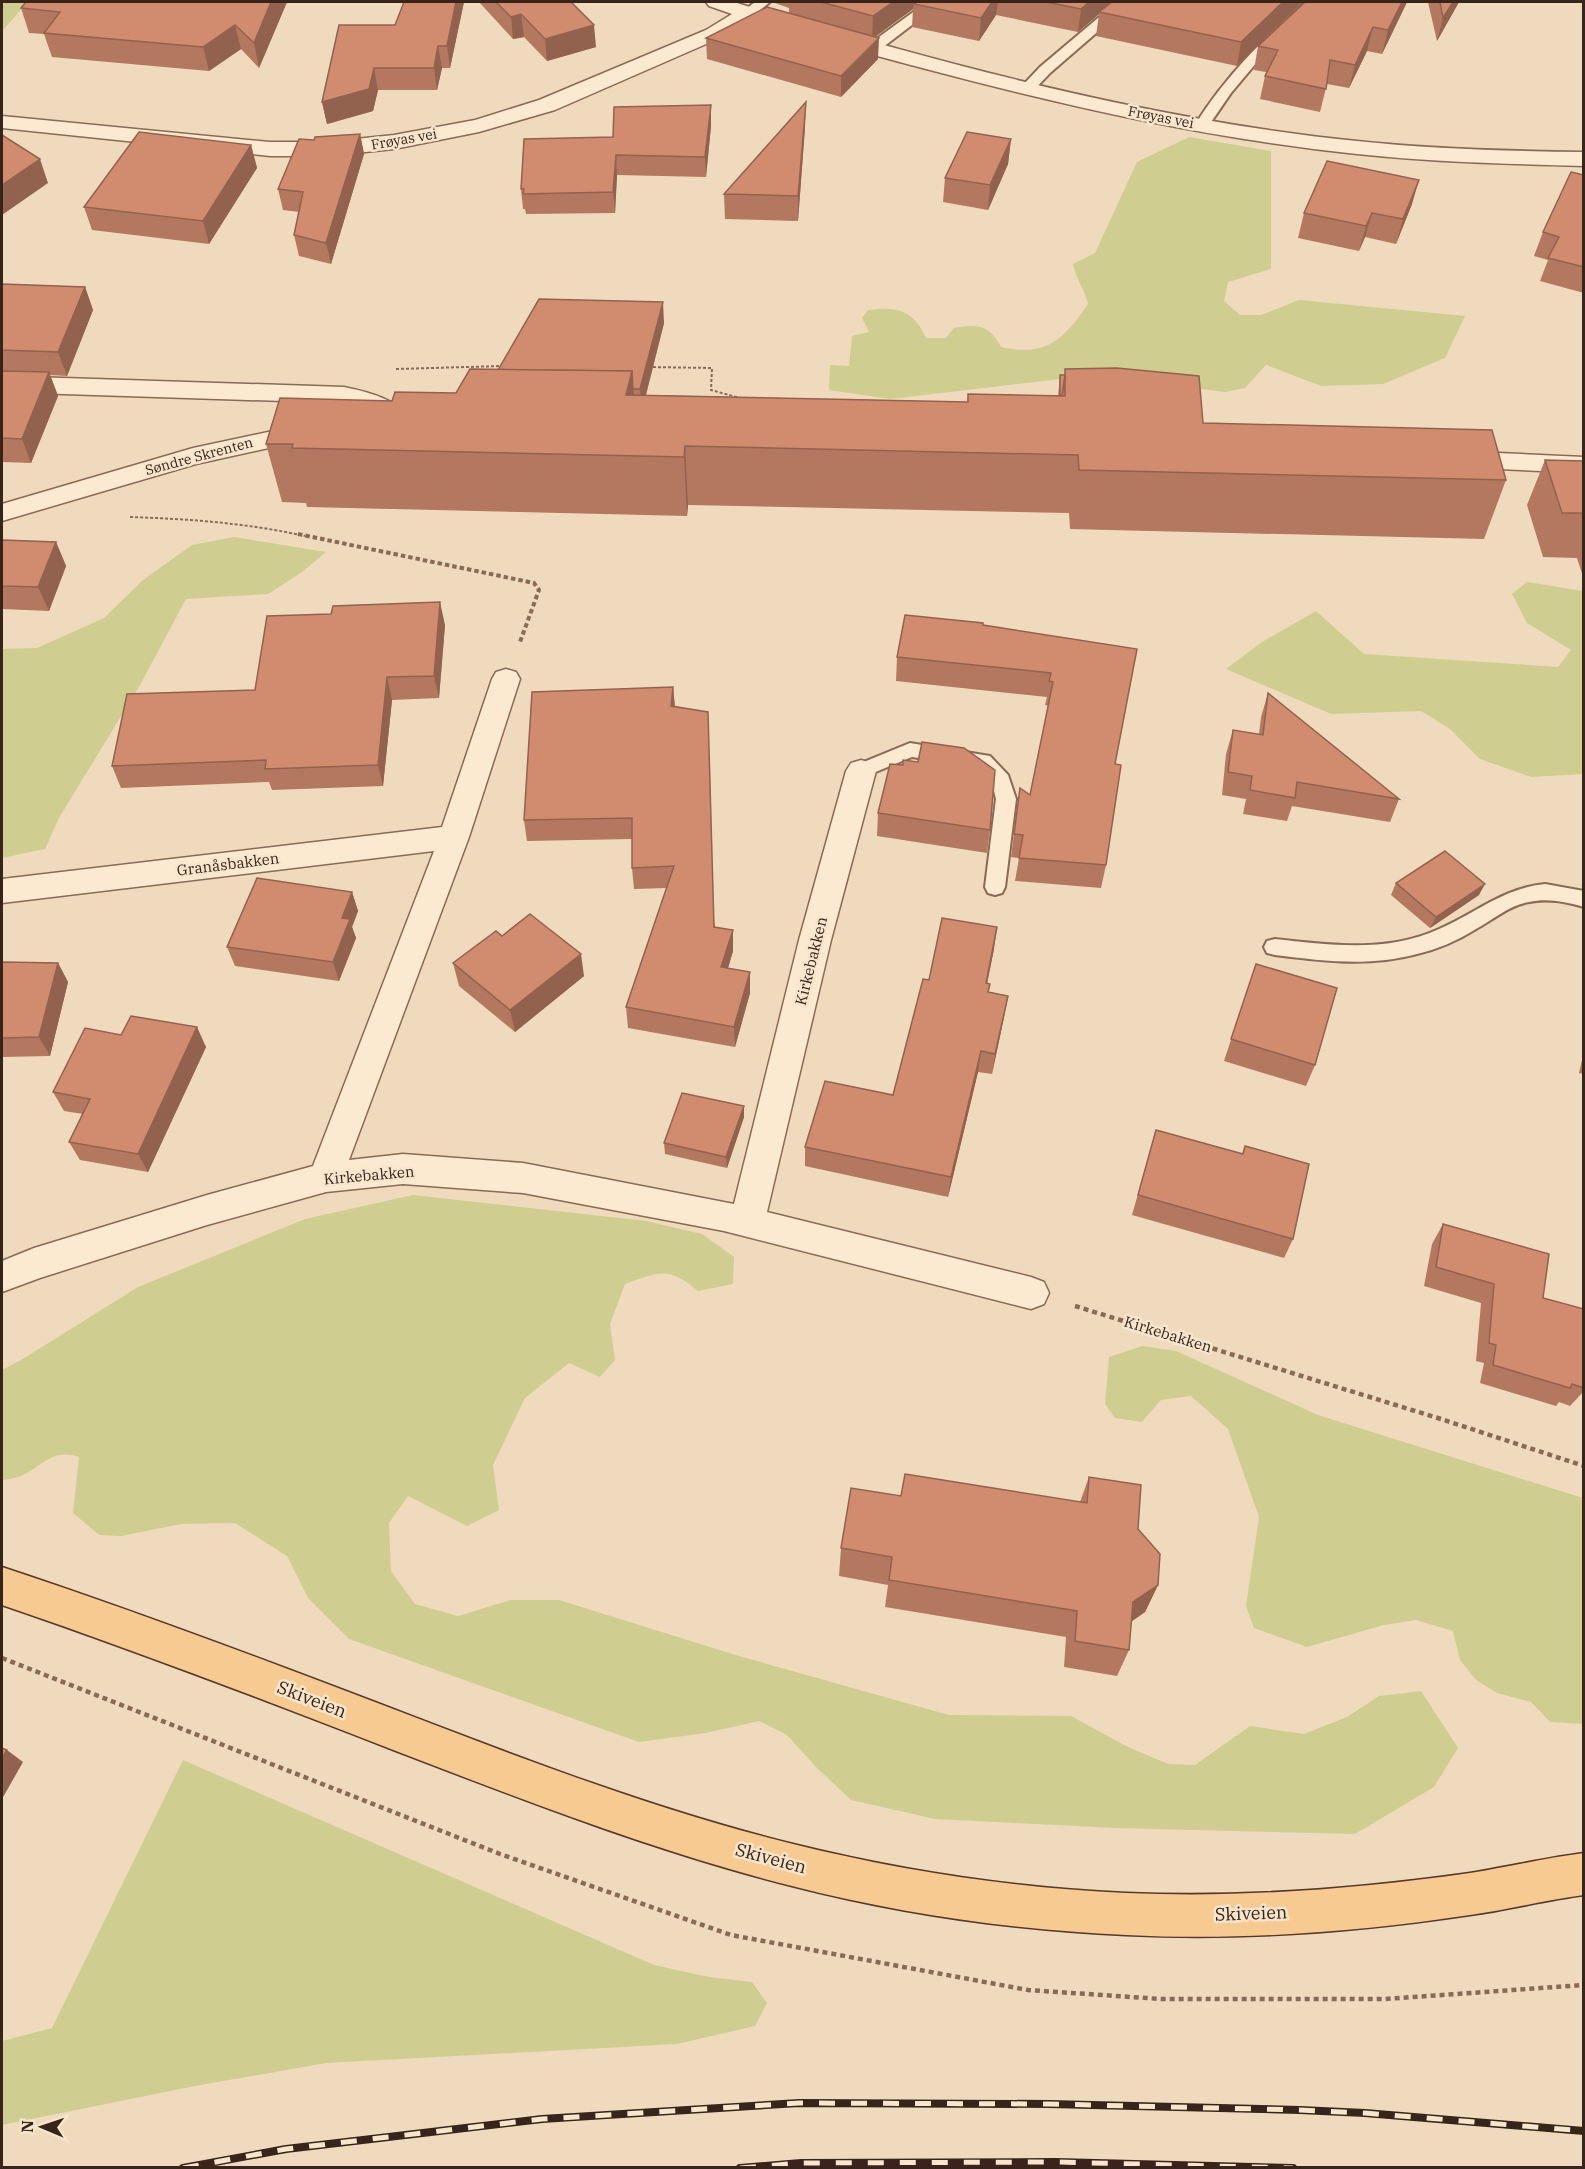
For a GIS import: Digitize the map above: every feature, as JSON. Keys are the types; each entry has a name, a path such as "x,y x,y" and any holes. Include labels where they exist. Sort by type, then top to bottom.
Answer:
{"main road":[{"name":"Skiveien","path":"2,1586 212,1660 460,1756 693,1838 879,1885 987,1902 1125,1914 1238,1914 1347,1909 1473,1894 1582,1874"}],"street":[{"name":"Frøyas vei","path":"716,2 755,7 873,48 1028,88 1202,125 1286,139 1395,151 1508,158 1584,159"},
{"name":"Frøyas vei","path":"2,122 290,150 327,149 394,142 479,126 547,105 713,34 755,7"},
{"path":"2,384 345,395 367,399 410,421 367,424"},
{"name":"Søndre Skrenten","path":"2,513 91,485 244,444 335,427"},
{"path":"1437,459 1584,465"},
{"path":"326,1177 454,837 506,679"},
{"name":"Kirkebakken","path":"747,1222 815,940 861,771"},
{"name":"Granåsbakken","path":"2,891 454,837"},
{"name":"Kirkebakken","path":"2,1277 34,1264 207,1210 326,1177 403,1169 524,1178 747,1222 1031,1293"}],"lane":[{"path":"873,48 935,2"},
{"path":"1028,88 1045,69 1125,2"},
{"path":"1202,125 1217,98 1264,44 1313,2"},
{"path":"861,771 910,750 983,761 1001,780 1006,799 995,887"},
{"path":"1275,947 1349,954 1392,951 1434,941 1452,933 1502,902 1524,894 1553,891 1584,899"}],"path":[{"path":"390,369 509,365"},
{"path":"647,367 712,368 711,390 742,399"},
{"path":"120,517 202,519 255,525 534,583 539,590 538,596 506,679"},
{"name":"Kirkebakken","path":"1031,1293 1164,1332 1584,1466"}],"shaded area":[{"path":"2,2 28,2 2,31"},
{"path":"1189,137 1271,151 1271,269 1228,282 1224,301 1240,315 1261,315 1299,300 1465,316 1445,358 1383,384 1321,386 1266,365 1245,388 1225,392 1069,378 890,399 829,390 830,365 849,366 852,336 869,332 862,318 868,310 887,309 903,312 916,321 926,338 946,338 954,328 976,326 992,334 1001,347 1030,350 1052,343 1062,336 1088,304 1073,264 1095,253 1137,162"},
{"path":"234,537 326,552 302,572 268,594 186,599 140,685 59,818 45,849 2,858 2,649 37,648 104,618 143,580 192,545"},
{"path":"1527,582 1583,591 1583,774 1531,777 1480,759 1450,729 1421,711 1331,714 1226,669 1262,642 1316,611 1364,654 1558,667 1571,650 1527,623 1512,594"},
{"path":"413,1195 646,1221 702,1234 734,1257 733,1284 698,1291 679,1278 655,1274 625,1284 610,1324 615,1360 600,1377 569,1363 525,1398 493,1465 499,1510 467,1526 408,1496 389,1523 391,1571 415,1604 458,1616 511,1600 559,1600 739,1656 949,1715 1071,1716 1128,1747 1168,1764 1195,1765 1250,1726 1304,1734 1347,1717 1379,1696 1421,1691 1458,1748 1434,1787 1355,1834 1114,1828 935,1819 851,1800 787,1735 759,1721 706,1733 639,1742 349,1639 308,1598 287,1556 235,1523 181,1524 121,1536 99,1535 73,1513 79,1457 55,1456 21,1476 2,1480 2,1370 138,1287 305,1219"},
{"path":"1142,1346 1176,1351 1318,1415 1583,1498 1583,1724 1550,1722 1531,1702 1497,1693 1476,1680 1460,1660 1453,1631 1416,1620 1384,1625 1307,1647 1254,1628 1246,1606 1259,1517 1228,1429 1191,1396 1161,1400 1142,1422 1115,1418 1105,1404 1109,1357"},
{"path":"183,1760 654,1965 709,1977 752,1982 767,2003 755,2026 677,2044 326,2063 195,2086 2,2125 2,2041 52,2028"}],"building":[{"path":"26,2 271,2 254,43 235,25 203,47 44,33 60,12 21,8"},
{"path":"404,2 456,2 447,46 438,46 434,68 374,68 369,89 322,102 339,25 395,25"},
{"path":"496,2 571,2 594,25 545,39 521,14 511,17"},
{"path":"821,2 893,2 873,16"},
{"path":"917,2 992,2 981,18 914,4"},
{"path":"1046,2 1089,2 1081,9"},
{"path":"1112,2 1283,2 1241,42 1099,12"},
{"path":"1305,2 1402,2 1388,30 1373,27 1355,65 1330,60 1326,89 1265,76 1278,50 1258,46"},
{"path":"1440,2 1453,2 1443,18"},
{"path":"767,7 879,38 841,76 706,38"},
{"path":"806,102 798,196 724,194"},
{"path":"711,105 705,157 616,155 613,192 523,194 524,189 521,189 524,139 613,137 614,107"},
{"path":"139,132 251,145 203,221 84,207"},
{"path":"967,132 1011,139 990,185 945,178"},
{"path":"360,134 326,243 294,235 303,192 278,189 299,139 314,140 315,137"},
{"path":"2,135 40,159 2,185"},
{"path":"1327,161 1419,180 1403,219 1372,213 1366,226 1304,213"},
{"path":"1571,172 1584,175 1584,267 1548,258 1559,237 1543,232"},
{"path":"2,284 85,287 58,352 2,350"},
{"path":"539,299 663,302 640,389 633,389 632,371 498,370"},
{"path":"1117,368 1199,376 1203,423 1492,430 1506,480 1079,470 1078,455 685,446 684,457 292,448 293,444 266,444 280,398 392,401 395,392 456,393 470,369 632,371 626,395 968,402 968,394 1065,396 1065,369"},
{"path":"2,371 49,372 22,439 2,438"},
{"path":"1060,375 1065,375 1062,395 1060,395"},
{"path":"1545,460 1584,461 1584,513 1562,513"},
{"path":"2,540 56,542 38,587 2,586"},
{"path":"440,602 434,676 387,677 378,765 265,769 266,760 112,766 127,694 255,690 267,616 331,614 333,606"},
{"path":"905,615 983,623 983,625 1137,649 1115,764 1121,765 1106,865 1019,858 1023,835 1014,834 1020,788 1030,795 1053,682 1049,681 1051,673 897,657"},
{"path":"673,687 671,706 708,712 714,927 733,930 721,967 750,972 734,1027 626,1007 674,866 632,868 632,818 524,820 532,692"},
{"path":"1268,693 1399,799 1297,782 1295,798 1250,790 1252,776 1228,772 1233,730 1263,735"},
{"path":"922,742 964,748 995,770 990,830 878,813 890,764 903,765 903,760 918,762"},
{"path":"1445,851 1485,884 1436,917 1396,883"},
{"path":"257,878 352,892 342,918 350,919 333,962 227,947"},
{"path":"530,914 581,954 510,1010 453,963 496,931 502,936"},
{"path":"942,918 997,927 986,983 990,984 988,992 1008,996 995,1054 981,1051 951,1177 805,1147 825,1081 893,1095 923,979 929,980"},
{"path":"2,962 58,963 39,1037 2,1038"},
{"path":"1256,964 1337,988 1315,1065 1231,1039"},
{"path":"131,1016 197,1027 138,1154 69,1142 90,1099 53,1092 85,1028 121,1035"},
{"path":"682,1093 744,1106 726,1157 664,1143"},
{"path":"1156,1130 1243,1154 1245,1146 1309,1164 1293,1239 1138,1195"},
{"path":"1443,1224 1549,1254 1543,1298 1584,1309 1584,1388 1572,1384 1570,1388 1493,1365 1496,1345 1489,1343 1494,1284 1436,1267"},
{"path":"905,1474 1087,1503 1089,1477 1141,1485 1138,1529 1160,1554 1158,1585 1133,1602 1129,1650 1075,1641 1077,1611 889,1580 892,1557 841,1548 851,1488 901,1496"},
{"path":"2,1748 7,1750 2,1758"}],"railway":[{"path":"183,2168 286,2149 542,2119 799,2103 1049,2104 1300,2110 1365,2113 1584,2131"},
{"path":"740,2168 801,2163 1056,2162 1293,2168"}]}
